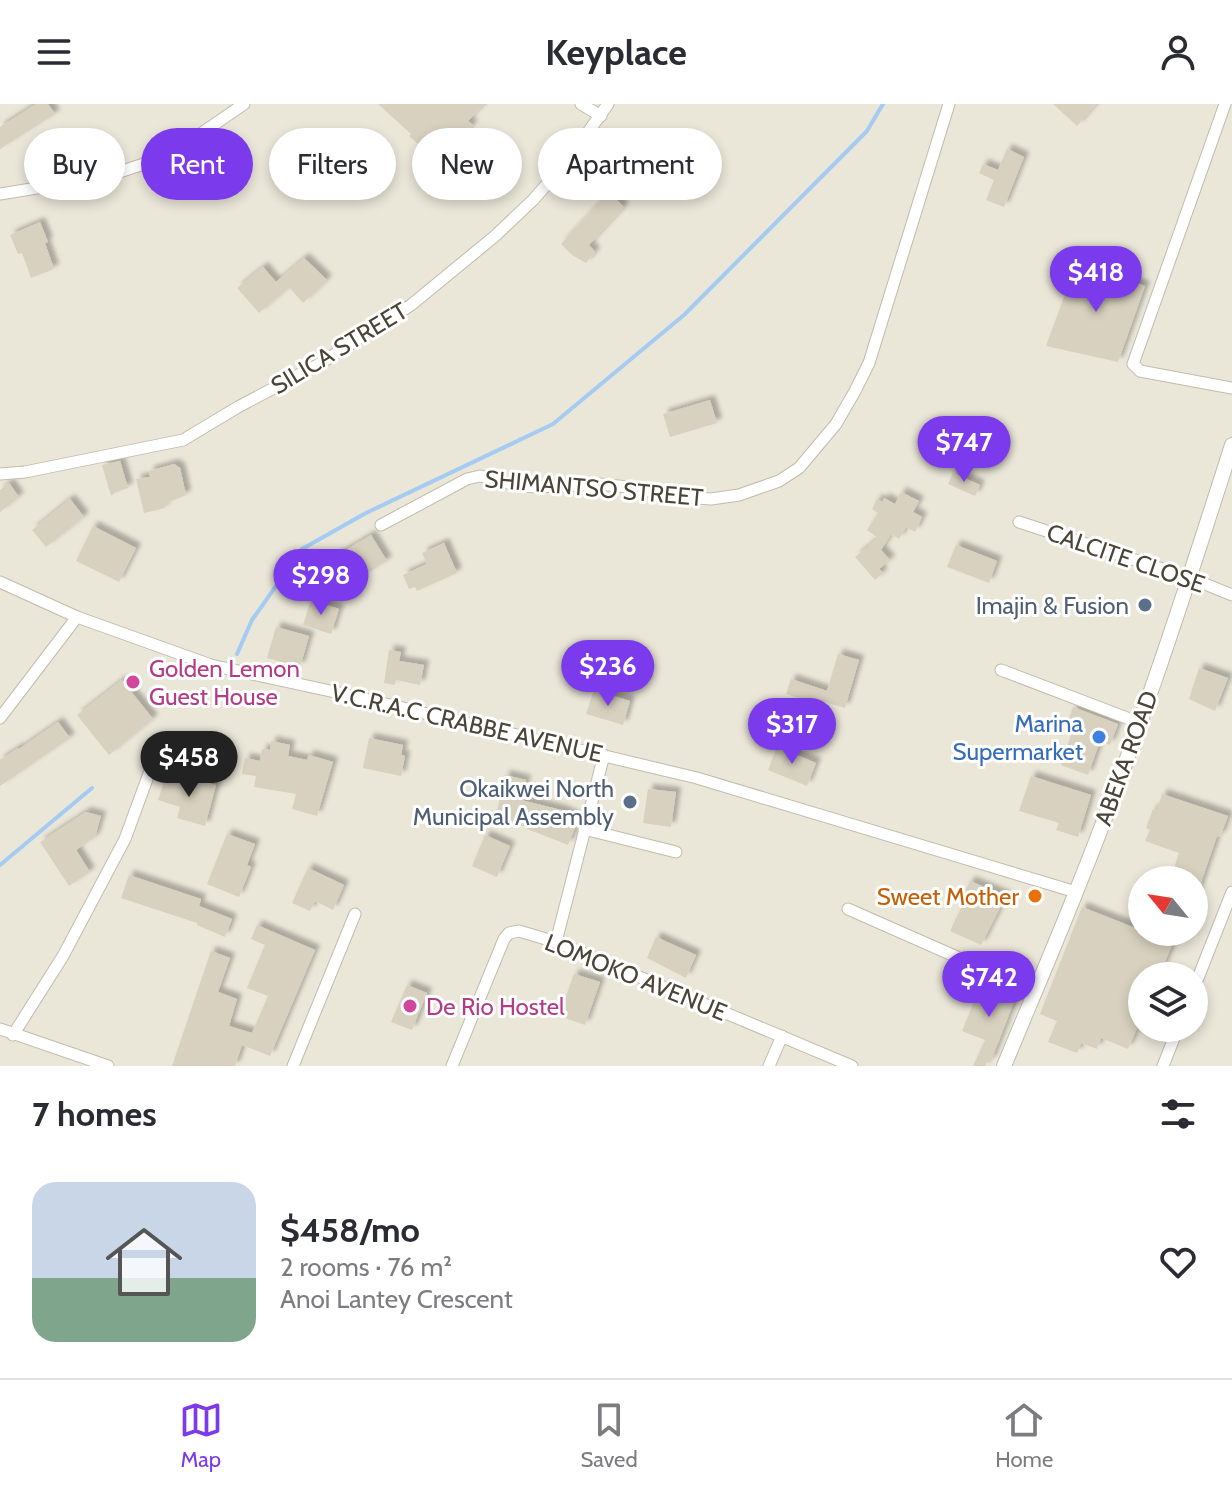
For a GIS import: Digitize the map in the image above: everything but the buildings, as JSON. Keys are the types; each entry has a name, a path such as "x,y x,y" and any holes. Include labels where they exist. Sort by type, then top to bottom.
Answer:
{"street":[{"path":"0,194 104,177 153,161 196,137 244,104"},
{"path":"581,104 601,116"},
{"name":"SILICA STREET","path":"0,474 25,472 183,440 321,363 411,305 495,236 569,159 608,104"},
{"name":"SHIMANTSO STREET","path":"381,525 467,479 480,476 535,487 599,484 711,499 739,495 779,481 799,468 836,424 869,363 949,104"},
{"path":"1225,104 1133,364 1140,371 1232,388"},
{"name":"ABEKA ROAD","path":"1004,1066 1076,892 1140,723 1232,445"},
{"name":"CALCITE CLOSE","path":"1019,522 1190,578 1232,595"},
{"name":"V.C.R.A.C CRABBE AVENUE","path":"0,582 77,617 211,665 697,778 1076,892"},
{"path":"0,718 77,617"},
{"path":"1001,670 1140,723"},
{"path":"556,942 604,755"},
{"path":"13,1035 63,956 125,839 154,760"},
{"path":"584,829 676,852"},
{"path":"1204,962 1232,892"},
{"path":"848,909 1034,991"},
{"path":"293,1066 355,914"},
{"name":"LOMOKO AVENUE","path":"452,1066 504,939 509,933 519,931 556,942 852,1066"},
{"path":"0,1029 108,1066"},
{"path":"769,1066 782,1036"},
{"path":"1163,1066 1172,1042"}],"shaded area":[{"path":"0,104 1232,104 1232,1066 0,1066"}],"waterway":[{"path":"237,654 252,620 302,549 366,513 553,424 684,315 867,131 883,104"},
{"path":"0,865 92,788"}],"place":[{"name":"Imajin & Fusion","path":"1145,605"},
{"name":"Golden Lemon Guest House","path":"133,682"},
{"name":"Marina Supermarket","path":"1099,737"},
{"name":"Okaikwei North Municipal Assembly","path":"630,802"},
{"name":"Sweet Mother","path":"1035,896"},
{"name":"De Rio Hostel","path":"410,1006"}]}
